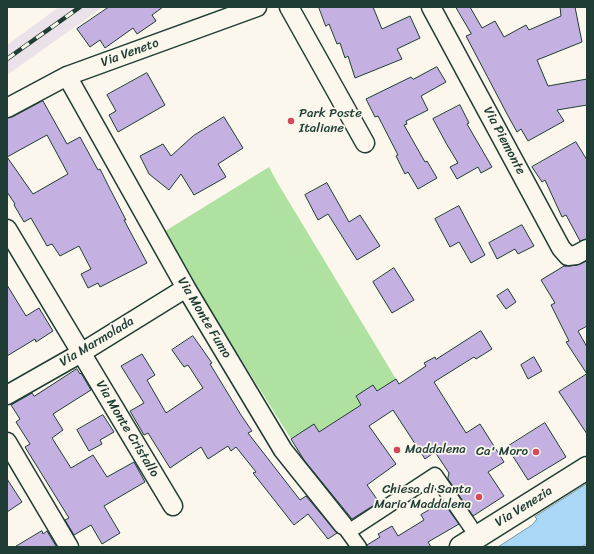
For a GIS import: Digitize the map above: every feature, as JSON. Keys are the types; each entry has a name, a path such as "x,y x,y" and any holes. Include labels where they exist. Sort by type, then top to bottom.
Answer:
{"main road":[{"name":"Via Venezia","path":"461,547 587,468"}],"street":[{"name":"Via Veneto","path":"7,108 67,76 257,7"},
{"path":"290,7 365,143"},
{"name":"Via Piemonte","path":"431,7 561,248 568,256 576,255 587,249"},
{"name":"Via Monte Fumo","path":"67,76 186,288 283,450 359,547"},
{"name":"Via Monte Cristallo","path":"7,229 173,506"},
{"name":"Via Marmolada","path":"7,396 186,288"},
{"path":"7,442 69,547"},
{"path":"345,529 435,475 470,526"}],"shaded area":[{"path":"59,7 103,7 7,75 7,45"}],"green space":[{"path":"269,167 396,379 377,391 373,385 356,396 361,405 319,432 314,425 291,439 162,233"}],"water":[{"path":"587,484 587,544 581,547 498,547 532,525 537,519 535,517"}],"building":[{"path":"109,7 163,7 152,15 156,21 137,34 133,28 105,48 100,40 90,47 77,29"},
{"path":"319,7 373,7 382,29 410,16 420,38 397,49 402,59 355,78 348,56 345,58 340,43 337,44 329,24 326,26"},
{"path":"456,7 470,7 482,28 495,21 504,37 526,25 529,30 561,16 560,7 575,7 582,42 537,60 548,86 587,79 587,105 557,110 564,121 528,141 521,129 517,132 507,114 466,36 471,34"},
{"path":"437,67 446,82 421,96 428,110 406,121 407,124 404,125 425,162 427,161 437,178 418,189 408,172 405,174 396,156 398,155 378,116 375,117 366,99 411,77 413,79"},
{"path":"147,73 165,105 118,132 109,115 116,111 107,95"},
{"path":"43,101 67,144 80,137 98,170 100,169 126,220 124,220 147,263 100,287 98,283 88,288 81,274 91,269 79,246 60,256 52,244 47,246 31,218 24,222 7,192 7,118 12,117","holes":["47,135 68,174 33,194 7,157"]},
{"path":"460,105 469,123 467,124 492,167 481,173 478,167 457,179 450,167 458,163 433,119"},
{"path":"224,117 243,148 218,164 226,177 194,195 181,174 169,190 149,174 140,156 163,144 171,156 193,136"},
{"path":"576,142 587,160 587,239 580,241 566,215 562,217 545,180 542,182 532,167"},
{"path":"327,183 349,222 360,215 380,246 357,260 328,214 318,220 305,195"},
{"path":"459,206 485,255 471,263 459,242 450,247 435,219"},
{"path":"522,225 534,246 518,254 515,249 497,259 489,243"},
{"path":"587,261 587,326 578,331 587,347 587,374 566,342 569,341 551,305 555,303 541,280 564,266 577,265"},
{"path":"394,268 414,300 392,313 373,282"},
{"path":"7,285 26,316 39,308 53,331 36,342 35,339 7,356"},
{"path":"508,289 516,302 506,309 497,296"},
{"name":"Maddalena","path":"481,331 492,349 476,359 474,357 434,382 466,433 480,424 504,462 488,472 504,496 473,516 448,479 449,473 435,452 425,459 393,410 369,426 396,464 367,485 379,502 352,519 304,460 291,439 314,424 319,432 361,405 356,396 373,385 377,391 396,379 399,384 426,366 424,363 435,357 436,359"},
{"path":"193,336 212,363 210,364 252,431 248,433 300,500 306,496 337,533 328,539 308,514 294,525 253,473 256,472 236,447 231,451 228,446 208,459 201,447 170,468 148,433 144,435 130,411 144,403 121,366 142,354 155,375 147,380 166,413 203,388 188,365 184,367 172,350"},
{"path":"534,357 542,371 528,379 521,365"},
{"path":"77,369 91,390 53,414 63,430 52,438 71,468 93,455 107,477 134,462 145,482 104,506 120,533 102,544 91,525 74,535 65,520 69,518 25,447 30,444 16,422 20,419 11,405 32,393 34,396"},
{"path":"587,374 587,434 559,392"},
{"path":"103,415 114,432 100,440 102,444 89,451 77,430"},
{"name":"Ca' Moro","path":"545,423 566,457 528,480 507,447"},
{"path":"7,479 22,502 7,512"},
{"path":"443,502 459,524 428,542 431,547 367,547 367,545 380,537 378,534 392,526 398,536 424,520 421,515"},
{"path":"42,531 43,534 47,531 56,546 55,547 15,547"}],"railway":[{"path":"7,59 80,7"}],"place":[{"name":"Park Poste Italiane","path":"291,121"},
{"name":"Maddalena","path":"397,450"},
{"name":"Ca' Moro","path":"536,452"},
{"name":"Chiesa di Santa Maria Maddalena","path":"479,497"}]}
